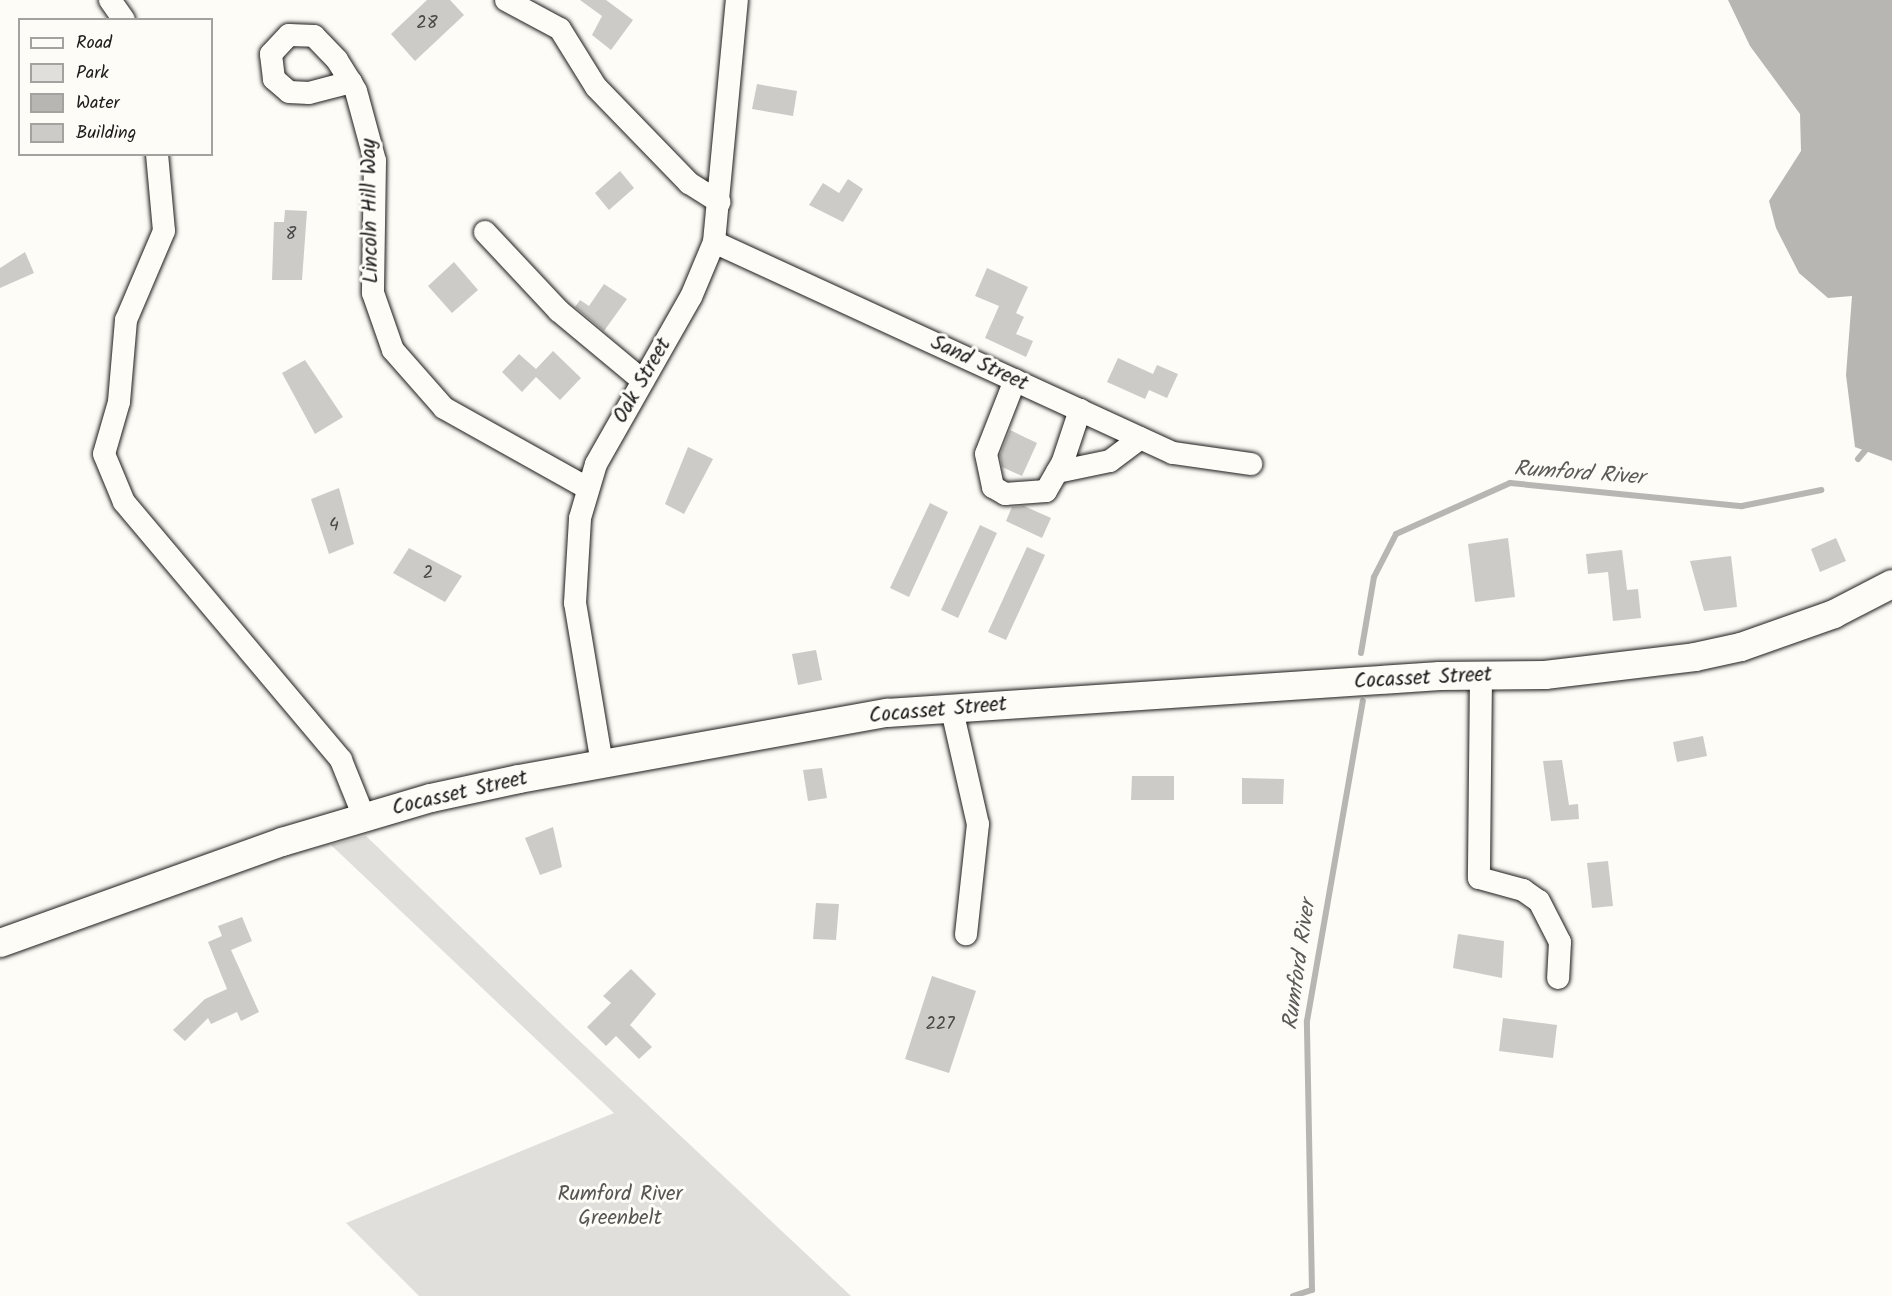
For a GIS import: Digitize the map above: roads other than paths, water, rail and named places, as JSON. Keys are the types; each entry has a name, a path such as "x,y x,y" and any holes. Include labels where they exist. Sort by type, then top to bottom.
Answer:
{"main road":[{"name":"Cocasset Street","path":"0,943 364,817 470,789 850,718 1624,667 1741,647 1834,614 1892,584"}],"street":[{"path":"110,0 123,18"},
{"path":"506,0 560,29 596,87 689,183 720,202"},
{"name":"Oak Street","path":"602,764 575,603 576,546 587,488 643,381 691,297 714,242 720,202 737,0"},
{"name":"Lincoln Hill Way","path":"351,82 373,141 371,275 393,350 444,408 587,488"},
{"path":"157,156 164,231 126,320 119,402 104,454 124,501 341,760 364,817"},
{"path":"484,232 559,311 643,381"},
{"name":"Sand Street","path":"714,242 1173,453 1251,464"},
{"path":"1015,380 986,454 993,487 1005,494 1031,495 1046,491 1057,472 1080,410"},
{"path":"1057,472 1110,461 1140,438"},
{"path":"1481,676 1479,878 1523,890 1539,901 1560,942 1558,978"},
{"path":"952,710 978,824 966,934"}],"water":[{"path":"1728,0 1892,0 1892,461 1855,447 1846,375 1852,296 1828,298 1799,273 1776,228 1769,201 1801,151 1800,114 1750,46"}],"waterway":[{"name":"Rumford River","path":"1858,459 1868,447"},
{"name":"Rumford River","path":"1361,653 1374,577 1396,534 1510,483 1742,506 1821,490"},
{"name":"Rumford River","path":"1293,1296 1312,1290 1307,1021 1363,701"}],"park label":[{"name":"Rumford River Greenbelt","path":"620,1207"}]}
